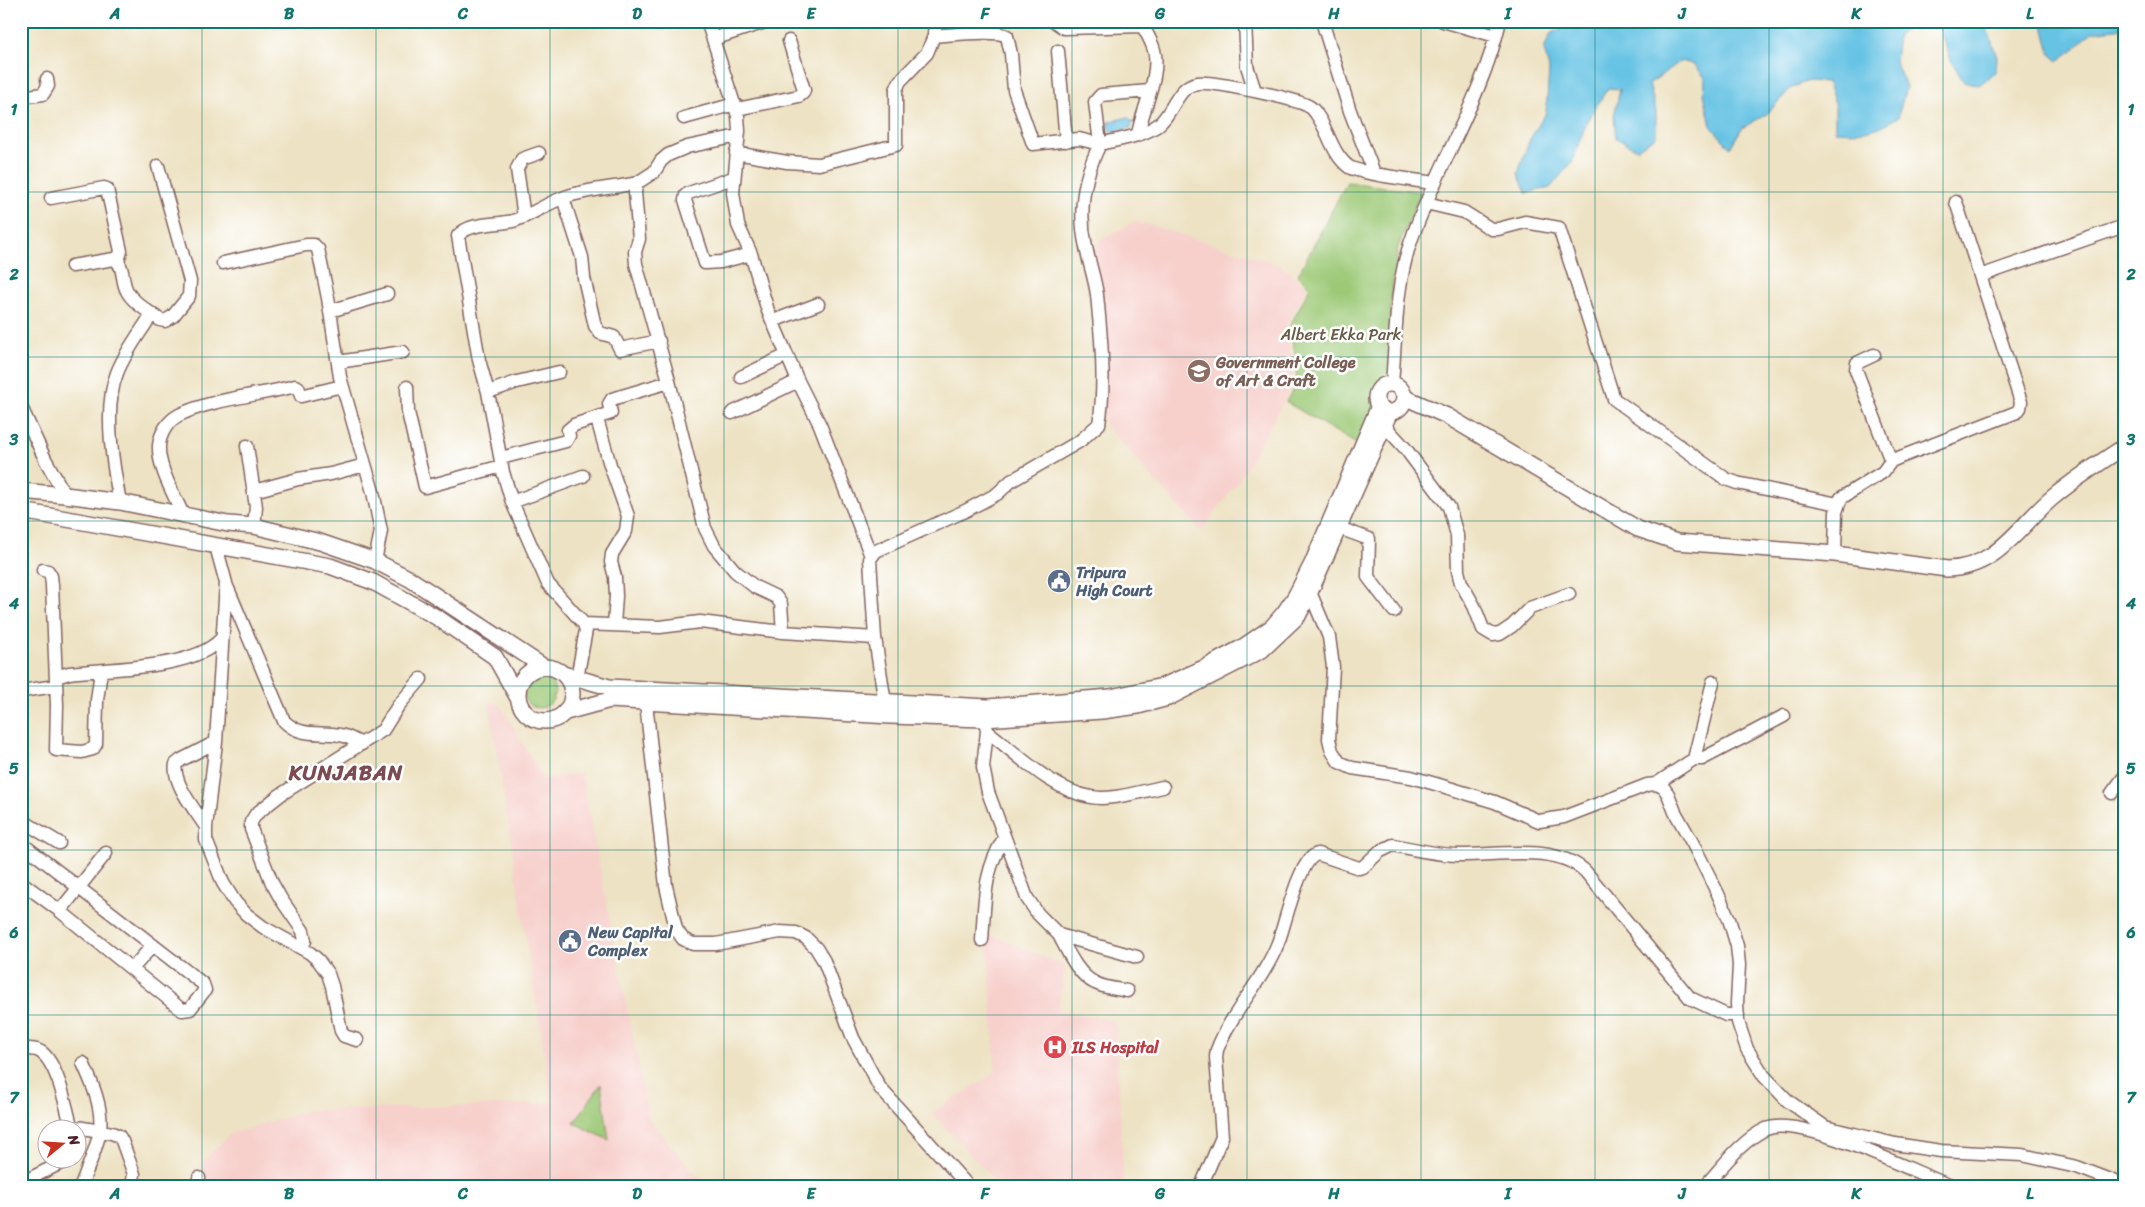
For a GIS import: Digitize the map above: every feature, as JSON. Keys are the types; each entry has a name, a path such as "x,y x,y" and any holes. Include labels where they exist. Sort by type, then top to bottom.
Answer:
{"main road":[{"path":"21,513 33,513 330,566 373,582 438,618 495,657 521,707 534,719 551,720 566,712 610,700 890,716 986,725 1138,706 1168,698 1262,650 1298,616 1310,592 1339,528 1384,414 1377,393 1383,386 1392,384 1399,388 1404,398 1448,416 1638,529 1660,537 1677,542 1835,554 1947,569 1962,569 1976,564 1999,551 2038,511 2072,482 2124,447"},
{"path":"518,698 521,680 535,668 544,667 551,667 570,676 609,686 884,703 988,707 1119,696 1163,686 1206,667 1243,647 1272,627 1295,597 1384,414 1401,406 1404,398"},
{"path":"21,491 120,502 228,524 254,526 320,542 375,561 410,579 544,667"},
{"path":"566,712 572,696 568,680 570,676"}],"street":[{"path":"707,21 736,107 738,136 733,193 738,225 751,254 772,321 798,381 820,425 871,556 875,638 884,703"},
{"path":"713,39 768,21"},
{"path":"736,153 787,162 819,164 896,144 896,90 900,81 923,59 934,36 936,21"},
{"path":"1054,21 1064,28 1092,24 1141,24 1150,38 1155,52 1153,80 1138,134"},
{"path":"1245,21 1247,66 1255,91"},
{"path":"1322,21 1350,111 1374,173"},
{"path":"1443,21 1496,36"},
{"path":"1392,384 1404,264 1411,240 1484,76 1500,21"},
{"path":"934,36 976,33 1003,33 1007,36 1012,54 1014,90 1031,141 1036,145 1079,139 1100,144 1138,134 1158,125 1165,118 1182,91 1189,85 1201,83 1255,91 1310,107 1317,115 1339,156 1350,168 1435,183"},
{"path":"684,118 803,94 804,90 789,42"},
{"path":"1058,51 1066,140"},
{"path":"21,97 43,94 48,86 47,79"},
{"path":"871,556 876,550 964,511 997,494 1012,481 1080,441 1099,424 1103,377 1097,294 1085,246 1082,218 1083,199 1089,172 1100,144 1095,102 1101,95 1150,91"},
{"path":"570,676 586,630 584,624 548,584 512,502 488,392 479,360 458,236 470,228 524,217 562,198 637,183 654,172 661,161 668,155 687,147 738,136"},
{"path":"524,217 517,169 522,159 539,153"},
{"path":"50,198 107,189 121,251 118,261 127,292 160,320 169,319 189,296 190,281 158,166"},
{"path":"733,178 689,192 685,200 705,262 721,262 751,254"},
{"path":"637,183 635,192 639,239 635,252 636,264 670,382 706,528 714,546 735,571 755,587 776,598 781,604 783,632"},
{"path":"562,198 580,251 588,298 597,330 600,333 614,337 620,349 658,341"},
{"path":"1835,554 1838,504 1847,493 1883,472 1891,461 2017,412 2020,408 2021,402 1956,202"},
{"path":"1426,203 1464,212 1491,229 1525,222 1559,228 1614,399 1726,478 1737,483 1838,504"},
{"path":"1980,276 2124,226"},
{"path":"223,263 306,245 314,245 318,249 342,386 382,531 375,561"},
{"path":"72,266 114,259 118,261"},
{"path":"330,311 387,294"},
{"path":"772,321 818,304"},
{"path":"120,502 112,452 112,394 116,374 152,314"},
{"path":"338,362 404,352"},
{"path":"741,377 787,355"},
{"path":"1874,355 1857,362 1856,370 1891,461"},
{"path":"488,392 517,382 559,372"},
{"path":"732,413 798,381"},
{"path":"407,387 408,412 422,482 425,487 566,441 569,436 568,430 574,425 611,413 609,404 612,399 670,382"},
{"path":"183,515 168,479 159,447 161,434 169,423 179,416 204,407 295,386 298,387 301,396 342,386"},
{"path":"21,407 45,459 65,495"},
{"path":"1384,414 1405,448 1449,507 1457,535 1458,572 1461,583 1474,606 1483,629 1493,635 1500,634 1512,626 1530,608 1569,594"},
{"path":"597,419 607,456 628,516 626,531 612,554 611,562 615,577 616,596 614,625"},
{"path":"248,446 256,507 254,526"},
{"path":"254,491 298,479 331,474 365,465"},
{"path":"512,502 583,476"},
{"path":"1339,528 1369,539 1368,577 1394,611"},
{"path":"216,546 226,583 284,721 291,728 300,732 341,735 362,744"},
{"path":"43,570 48,571 51,576 56,682 56,749 82,752 89,750 96,744 97,700 101,671"},
{"path":"226,583 216,742 206,827 209,850 223,883 234,902 263,927 301,948 318,960 328,974 341,1031 344,1036 358,1040"},
{"path":"1310,592 1330,637 1333,667 1329,739 1332,751 1339,762 1352,768 1411,777 1439,785 1495,802 1539,821 1564,818 1636,789 1656,784 1694,759 1702,759 1784,716"},
{"path":"584,624 660,627 700,622 783,632 875,638"},
{"path":"21,691 56,682 69,674 176,661 216,645 221,639"},
{"path":"301,948 305,941 303,931 272,883 251,829 251,822 256,814 280,795 383,730 398,706 421,680"},
{"path":"1694,759 1714,682"},
{"path":"646,703 666,886 676,929 683,939 693,944 716,944 780,932 796,933 806,938 816,948 824,961 853,1038 880,1088 968,1186"},
{"path":"986,725 1042,774 1078,794 1091,798 1106,798 1163,787"},
{"path":"986,725 983,767 988,792 1027,898 1038,914 1060,935 1080,970 1087,978 1097,984 1127,991"},
{"path":"206,827 181,787 175,770 176,764 181,760 216,742"},
{"path":"2112,793 2124,777"},
{"path":"1656,784 1662,787 1668,794 1729,919 1737,946 1739,965 1738,1015 1747,1049 1764,1076 1788,1101 1825,1127 1895,1144 1941,1151 2022,1155 2077,1167 2122,1186"},
{"path":"21,820 59,844"},
{"path":"982,940 988,871 994,855 1004,838"},
{"path":"21,843 153,945 204,986 205,990 188,1011 182,1010 60,911 21,882"},
{"path":"1201,1186 1222,1137 1217,1050 1278,944 1298,880 1308,860 1313,855 1318,854 1359,868 1363,867 1379,852 1393,844 1456,855 1528,854 1567,859 1585,871 1690,998 1726,1016 1738,1015"},
{"path":"60,911 106,854"},
{"path":"1060,935 1137,957"},
{"path":"132,969 153,945"},
{"path":"21,1050 31,1049 40,1052 47,1058 55,1072 70,1120"},
{"path":"81,1186 100,1131 96,1095 83,1063"},
{"path":"1705,1186 1751,1138 1768,1129 1782,1126 1809,1130 1950,1186"},
{"path":"88,1130 119,1136 134,1174 132,1186"},
{"path":"21,1183 47,1170"}],"shaded area":[{"name":"Government College of Art & Craft","path":"1136,221 1281,265 1307,287 1284,330 1291,353 1294,383 1240,479 1201,531 1104,424 1093,254 1101,240"},
{"name":"New Capital Complex","path":"489,701 501,706 543,779 581,773 649,1120 706,1186 201,1186 204,1160 230,1134 307,1111 552,1103"},
{"name":"ILS Hospital","path":"987,933 1065,966 1057,1011 1115,1021 1124,1186 1000,1186 932,1113 996,1072"}],"green space":[{"name":"Albert Ekka Park","path":"1347,182 1421,192 1398,247 1391,296 1390,371 1385,397 1374,423 1360,446 1286,402 1297,382 1295,352 1288,330 1310,287 1298,275"},
{"path":"539,676 545,677 550,681 554,686 554,698 550,703 545,707 539,708 533,707 528,703 524,698 523,692 524,686 528,681 533,677"},
{"path":"601,1084 609,1140 574,1123"}],"water":[{"path":"1581,21 1914,21 1898,36 1895,61 1906,87 1898,117 1882,126 1875,129 1853,132 1835,131 1835,103 1827,82 1809,81 1792,87 1767,114 1742,128 1730,148 1711,126 1704,94 1705,78 1695,65 1681,61 1649,84 1656,111 1656,136 1637,149 1616,138 1614,116 1620,89 1608,88 1587,121 1572,162 1550,188 1526,193 1518,173 1530,139 1546,113 1549,69 1544,49 1551,33"},
{"path":"1936,21 1985,21 1997,57 1996,72 1979,85 1963,81 1951,60"},
{"path":"2042,21 2124,21 2124,28 2092,32 2058,61 2050,54"},
{"path":"1128,117 1134,123 1131,125 1131,128 1111,132 1108,122"}],"place":[{"name":"Government College of Art & Craft","path":"1199,371"},
{"name":"Tripura High Court","path":"1059,581"},
{"name":"New Capital Complex","path":"570,941"},
{"name":"ILS Hospital","path":"1055,1047"}],"district":[{"name":"KUNJABAN","path":"346,773"}]}
